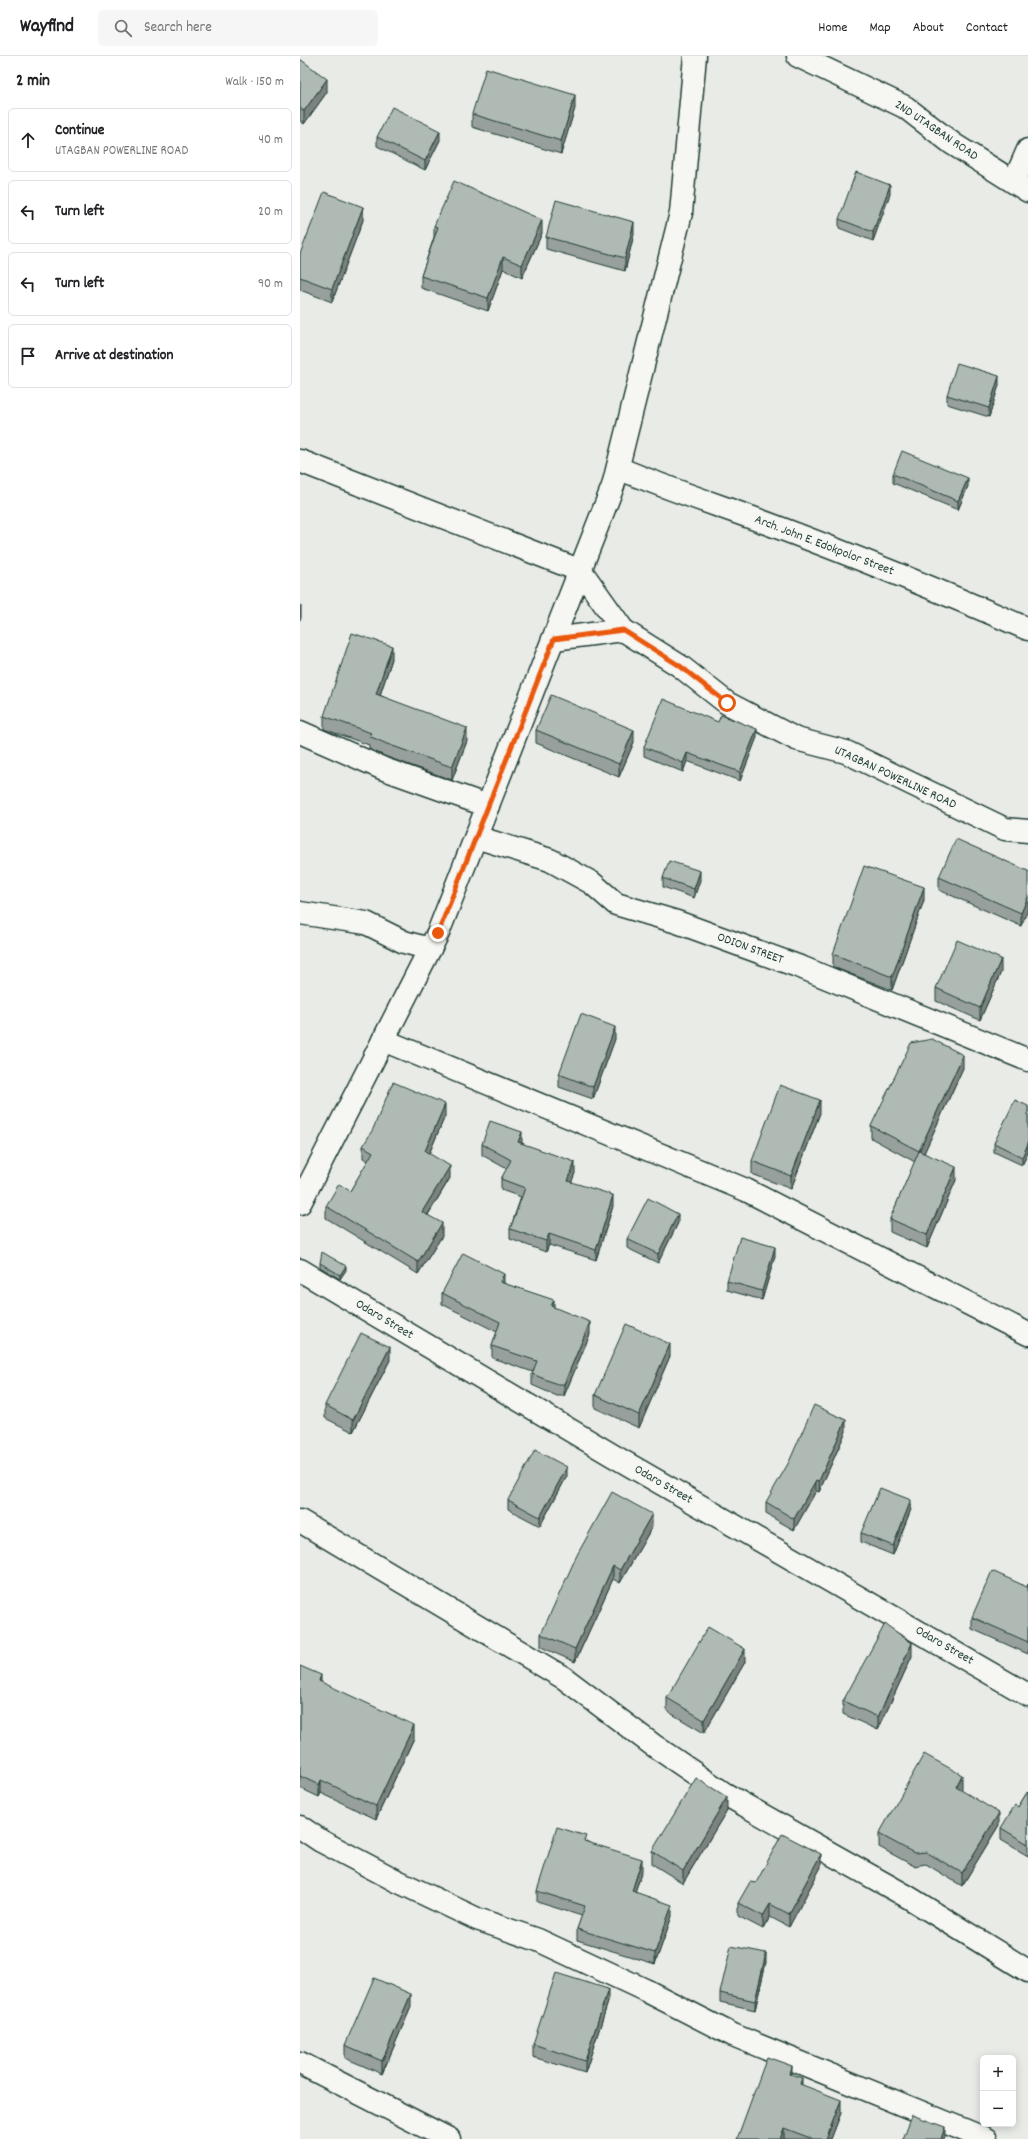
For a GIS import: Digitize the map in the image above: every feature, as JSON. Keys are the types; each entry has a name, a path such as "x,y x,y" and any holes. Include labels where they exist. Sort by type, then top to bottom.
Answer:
{"street":[{"path":"300,1202 430,949 581,571 613,486 682,213 695,56"},
{"name":"2ND UTAGBAN ROAD","path":"798,56 905,107 953,144 1021,187"},
{"path":"1021,187 1028,150"},
{"path":"300,461 581,571"},
{"name":"Arch. John E. Edokpolor Street","path":"618,468 673,491 776,526 938,589 1028,629"},
{"name":"UTAGBAN POWERLINE ROAD","path":"581,571 623,630 680,666 727,703 796,738 846,752 1004,829 1028,831"},
{"path":"554,639 623,630"},
{"path":"300,732 384,769 488,806"},
{"name":"ODION STREET","path":"476,836 550,860 592,883 616,904 677,922 803,968 1028,1060"},
{"path":"300,913 366,923 404,942 430,949"},
{"path":"383,1040 746,1190 1028,1334"},
{"name":"Odaro Street","path":"300,1270 618,1459 1028,1695"},
{"path":"300,1521 564,1678 652,1745 725,1794 908,1897 1028,1971"},
{"path":"300,1827 321,1841 395,1880 477,1919 538,1940 645,1990 733,2035 986,2139"},
{"path":"300,2062 449,2139"}],"building":[{"path":"300,59 327,79 304,111 300,108"},
{"path":"486,68 575,95 561,141 472,114"},
{"path":"392,107 440,131 425,161 377,137"},
{"path":"856,172 890,185 873,232 839,219"},
{"path":"454,181 542,220 522,265 503,257 488,298 421,276 438,227 434,226"},
{"path":"324,192 363,207 332,289 300,277 300,254"},
{"path":"556,200 634,222 625,258 546,237"},
{"path":"957,363 999,376 989,408 947,395"},
{"path":"902,451 968,478 958,501 893,474"},
{"path":"352,633 392,646 376,694 467,728 452,767 387,744 369,736 371,733 324,716"},
{"path":"551,695 634,730 619,764 536,730"},
{"path":"663,699 718,722 721,715 757,729 740,772 687,753 683,763 644,747"},
{"path":"956,839 1028,871 1028,897 1021,913 939,877"},
{"path":"669,861 700,871 694,889 663,878"},
{"path":"864,866 924,887 892,977 833,954"},
{"path":"957,940 1001,959 980,1008 936,988"},
{"path":"581,1014 615,1027 593,1087 559,1074"},
{"path":"932,1039 963,1055 919,1151 871,1126 911,1043"},
{"path":"393,1082 445,1104 425,1151 450,1166 422,1212 442,1223 418,1262 326,1206 339,1184 350,1191 373,1152 363,1146 373,1129"},
{"path":"780,1085 820,1100 791,1176 752,1161"},
{"path":"1015,1100 1028,1106 1028,1144 1022,1157 994,1143"},
{"path":"490,1121 522,1132 518,1142 575,1162 568,1181 613,1195 596,1250 549,1234 546,1241 510,1229 525,1188 501,1179 511,1160 482,1144"},
{"path":"919,1151 956,1167 927,1235 890,1219"},
{"path":"648,1198 678,1214 658,1254 627,1239"},
{"path":"740,1237 775,1247 762,1291 727,1281"},
{"path":"322,1252 346,1266 340,1275 320,1263"},
{"path":"463,1253 504,1274 500,1282 554,1300 551,1306 590,1322 564,1384 557,1384 532,1374 537,1361 492,1346 500,1322 442,1293"},
{"path":"626,1324 670,1344 639,1415 595,1395"},
{"path":"361,1333 390,1347 353,1420 325,1405"},
{"path":"814,1405 846,1420 819,1481 816,1480 794,1519 766,1502 789,1462"},
{"path":"535,1450 567,1467 540,1517 508,1500"},
{"path":"880,1488 911,1500 893,1546 861,1533"},
{"path":"612,1492 652,1514 620,1570 613,1566 575,1649 541,1634 577,1555"},
{"path":"992,1571 1027,1587 1028,1584 1028,1642 972,1617"},
{"path":"885,1624 912,1643 878,1717 843,1701"},
{"path":"708,1627 745,1649 704,1720 667,1698"},
{"path":"300,1666 321,1675 319,1681 414,1725 376,1806 321,1780 319,1785 300,1776"},
{"path":"924,1754 962,1775 956,1787 999,1813 962,1873 926,1852 914,1853 879,1834"},
{"path":"696,1778 727,1797 683,1871 652,1851"},
{"path":"1028,1791 1028,1844 1001,1828 1015,1805 1018,1807"},
{"path":"557,1827 586,1836 584,1841 642,1859 632,1891 672,1905 655,1953 577,1929 585,1906 537,1891"},
{"path":"782,1834 821,1854 789,1914 770,1904 763,1916 738,1903 750,1882 756,1883"},
{"path":"731,1946 766,1953 755,2001 720,1993"},
{"path":"556,1973 608,1989 585,2061 533,2044"},
{"path":"374,1978 411,1994 382,2061 345,2045"},
{"path":"767,2057 792,2066 790,2074 802,2078 800,2084 841,2100 826,2139 813,2139 784,2128 780,2139 737,2139"},
{"path":"912,2115 945,2127 941,2139 903,2139"}],"route":[{"path":"438,933 554,639 623,630 680,666 727,703"}]}
